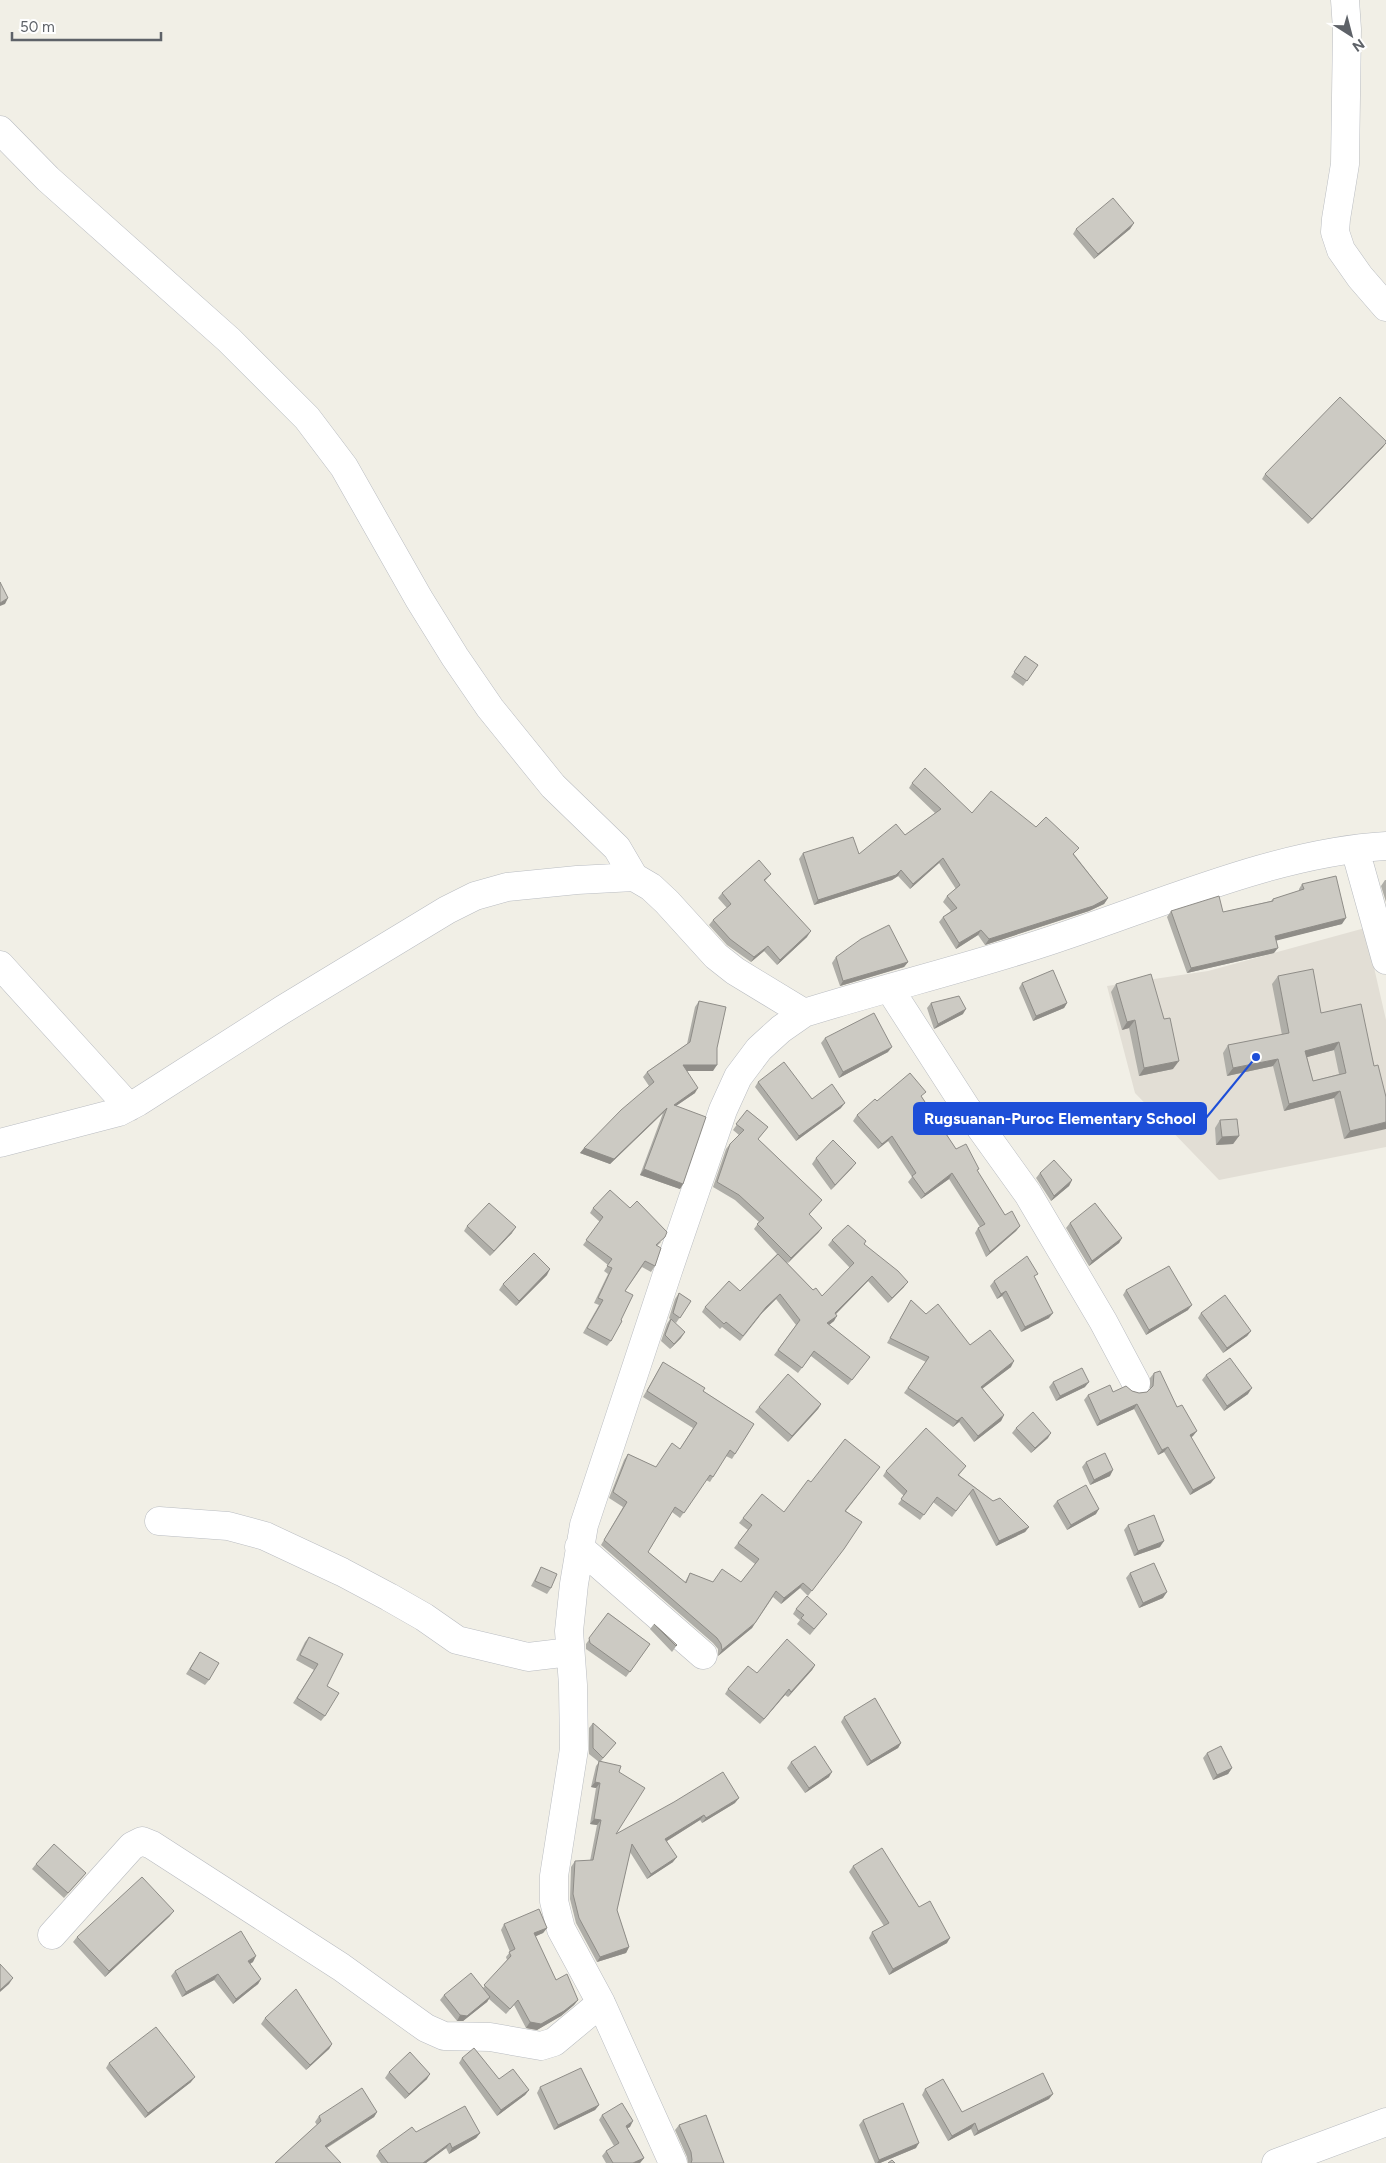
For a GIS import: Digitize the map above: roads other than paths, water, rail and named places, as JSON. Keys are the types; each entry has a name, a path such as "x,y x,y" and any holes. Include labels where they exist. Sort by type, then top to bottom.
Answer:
{"street":[{"path":"1345,0 1347,29 1345,164 1335,232 1341,250 1360,278 1386,307"},
{"path":"0,130 48,179 229,340 307,418 344,467 419,599 490,708 553,786 616,848 628,864 634,877"},
{"path":"673,2163 601,2003 561,1929 554,1901 555,1867 574,1748 573,1685 569,1631 579,1547 584,1525 658,1299 723,1110 738,1077 759,1049 781,1029 804,1014 1054,940 1285,863 1355,849 1386,846"},
{"path":"1355,849 1386,960"},
{"path":"0,1143 119,1112 129,1107 446,910 475,896 507,887 586,879 634,877 651,887 668,902 716,956 743,976 804,1014"},
{"path":"0,965 129,1107"},
{"path":"889,988 968,1109 1028,1194 1103,1321 1136,1383"},
{"path":"159,1521 228,1526 265,1536 381,1593 424,1617 458,1640 528,1657 570,1652"},
{"path":"579,1547 703,1655"},
{"path":"52,1935 132,1846 142,1841 152,1844 341,1967 426,2028 444,2036 490,2038 541,2046 554,2042 601,2003"},
{"path":"1276,2163 1386,2122"}],"place":[{"name":"Rugsuanan-Puroc Elementary School","path":"1256,1057"}]}
